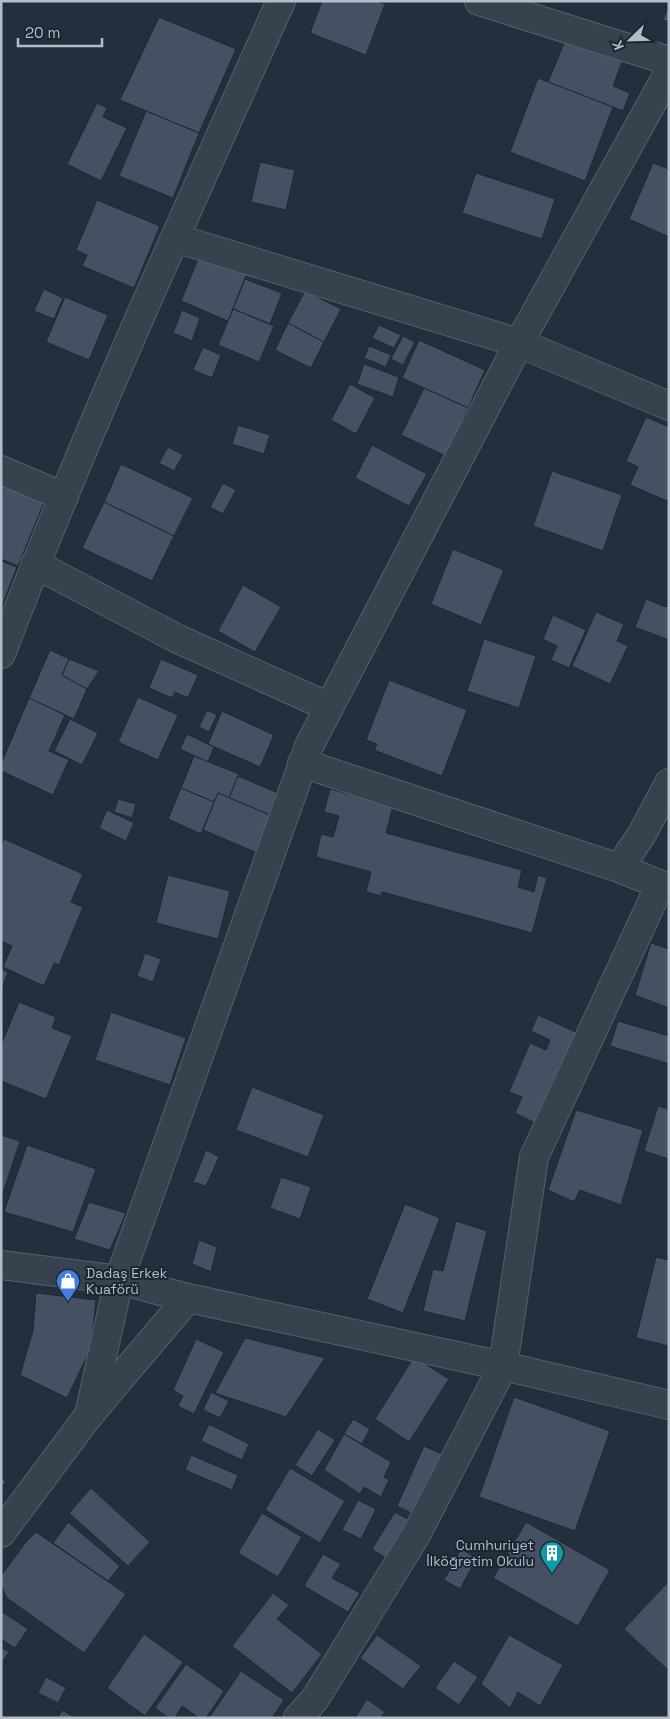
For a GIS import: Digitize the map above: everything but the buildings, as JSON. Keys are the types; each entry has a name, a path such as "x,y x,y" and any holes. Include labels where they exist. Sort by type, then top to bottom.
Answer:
{"street":[{"path":"1,654 64,497 175,238 281,1"},
{"path":"479,1 669,62"},
{"path":"90,1415 119,1280 212,1024 302,763 329,707 519,343 669,72"},
{"path":"175,238 519,343 669,406"},
{"path":"1,470 64,497"},
{"path":"36,564 178,639 329,707"},
{"path":"298,1718 315,1699 416,1535 503,1366 534,1157 664,886 619,868 302,763"},
{"path":"619,868 642,834 669,783"},
{"path":"1,1265 119,1280 188,1298 669,1404"},
{"path":"1,1533 90,1415 188,1298"}],"place":[{"name":"Dadaş Erkek Kuaförü","path":"68,1302"},
{"name":"Cumhuriyet İlköğretim Okulu","path":"552,1574"}]}
